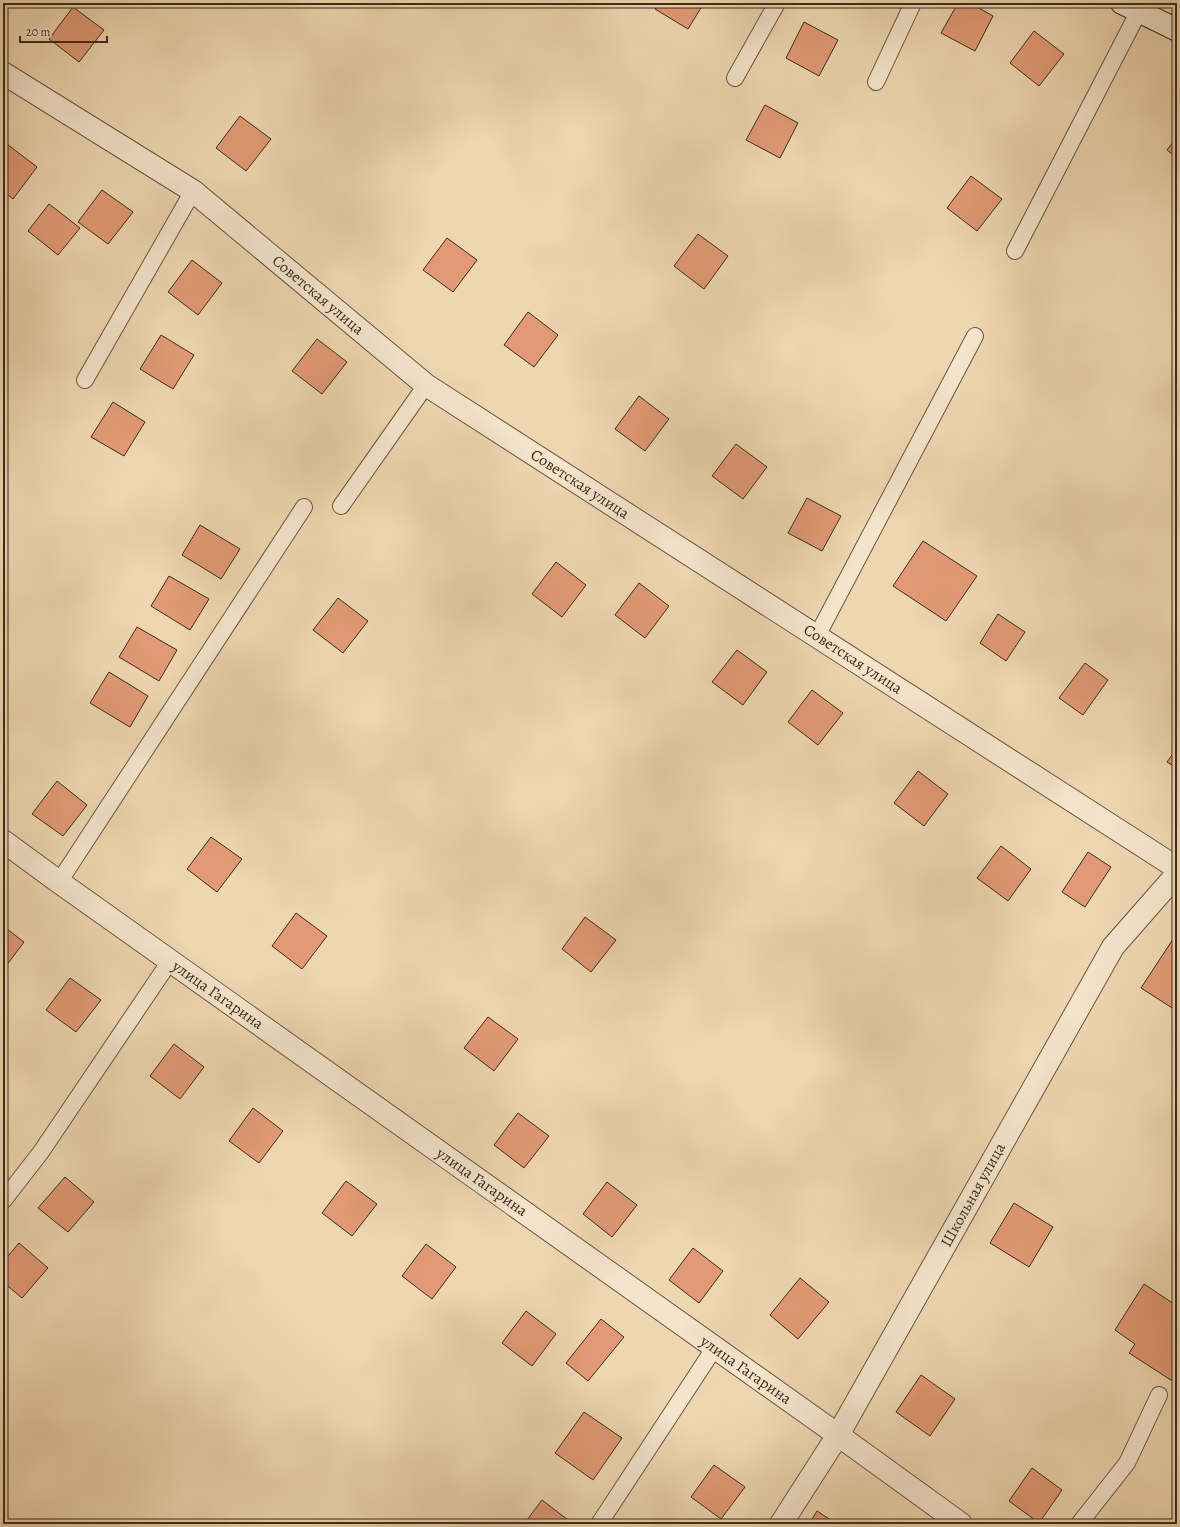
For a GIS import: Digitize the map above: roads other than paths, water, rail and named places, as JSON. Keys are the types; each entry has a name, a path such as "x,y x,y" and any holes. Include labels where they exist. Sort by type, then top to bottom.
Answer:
{"street":[{"path":"1130,7 1177,30"},
{"name":"Советская улица","path":"3,73 193,191 426,385 1177,868"},
{"name":"улица Гагарина","path":"3,841 961,1524"},
{"name":"Школьная улица","path":"781,1524 838,1435 1113,947 1177,874"}],"lane":[{"path":"735,78 777,3"},
{"path":"876,82 913,3"},
{"path":"1015,251 1130,7"},
{"path":"85,380 193,191"},
{"path":"817,636 975,336"},
{"path":"341,506 426,385"},
{"path":"59,882 304,507"},
{"path":"3,1201 41,1152 170,961"},
{"path":"599,1524 714,1347"},
{"path":"1078,1524 1127,1463 1159,1395"}]}
